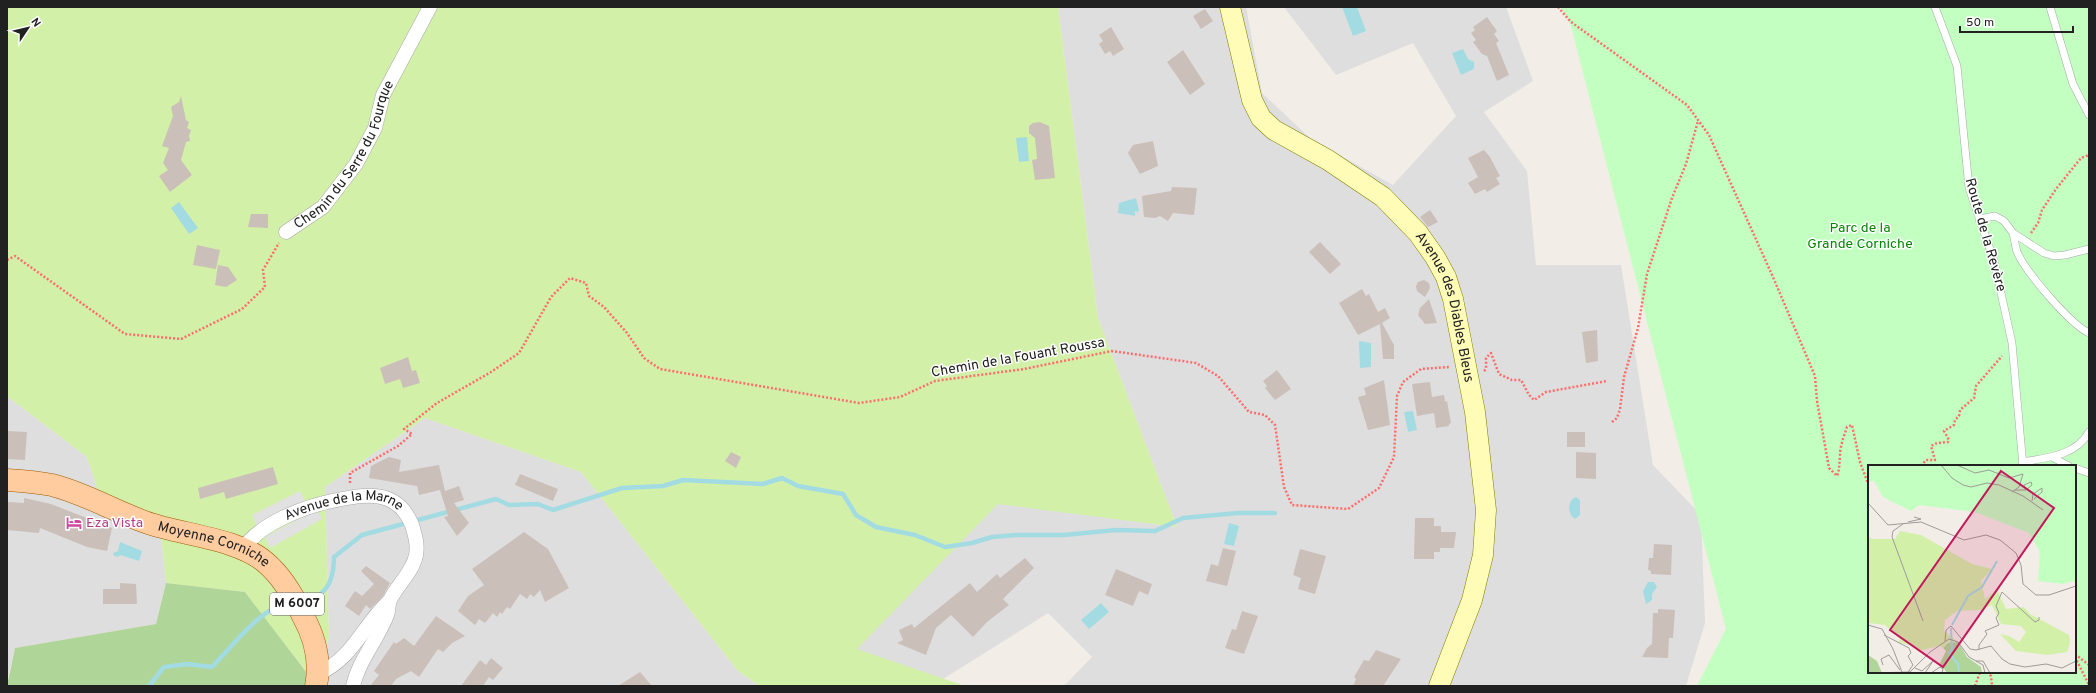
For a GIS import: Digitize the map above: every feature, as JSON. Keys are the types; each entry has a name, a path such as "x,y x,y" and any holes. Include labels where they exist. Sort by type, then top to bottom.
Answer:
{"main road":[{"name":"Avenue des Diables Bleus","path":"1230,7 1252,100 1261,118 1274,130 1328,160 1360,180 1397,210 1418,233 1436,257 1446,277 1453,299 1475,412 1486,510 1483,554 1472,600 1439,686"},
{"name":"Moyenne Corniche","path":"7,480 52,486 159,527 243,549 265,562 281,578 308,624 317,671"}],"street":[{"name":"Chemin du Serre du Fourque","path":"286,232 323,207 356,164 375,128 383,95 430,7"},
{"name":"Avenue de la Marne","path":"243,549 248,541 262,529 312,505 368,495 393,500 408,516 414,531 416,556 410,570 390,600 388,614 353,686"},
{"path":"317,671 332,668 352,649 380,610 390,600"}],"lane":[{"name":"Route de la Revère","path":"1935,7 1957,66 1969,188 1994,261 2012,343 2023,464"},
{"path":"2050,7 2073,84 2089,115"},
{"path":"1979,219 1995,216 2004,221 2013,233 2024,241 2044,253 2054,256 2089,249"},
{"path":"2013,233 2018,254 2032,275 2073,322 2088,331"},
{"path":"2023,464 2052,457 2071,450 2080,443 2089,432"},
{"path":"2052,457 2067,465"},
{"path":"2076,468 2089,473"}],"path":[{"path":"1558,7 1571,22 1687,105 1710,135 1815,376 1817,401 1829,468 1837,476 1840,467 1843,439 1847,427 1852,425 1860,462 1868,483"},
{"path":"1612,422 1617,418 1620,409 1624,377 1638,328 1647,274 1667,211 1686,164 1698,120"},
{"path":"2024,241 2038,223 2042,210 2056,189 2081,158 2089,155"},
{"name":"Chemin du Serre du Fourque","path":"7,260 15,256 124,334 181,339 242,309 265,287 263,270 286,232"},
{"name":"Chemin de la Fouant Roussa","path":"357,483 350,483 350,473 398,446 412,434 404,429 437,403 491,372 519,353 551,297 570,278 586,283 589,296 604,307 627,333 644,358 660,369 859,403 900,397 934,382 1024,369 1112,351 1196,363 1218,376 1249,412 1265,415 1275,425 1284,487 1292,505 1348,508 1379,488 1394,457 1397,396 1403,382 1421,369 1467,366"},
{"path":"1922,465 1926,460 1935,460 1931,446 1937,443 1948,442 1949,440 1944,431 1954,425 1955,420 1959,416 1960,410 1974,398 1976,386 2012,343"},
{"path":"1467,366 1476,365 1483,372 1486,369 1487,356 1491,353 1499,374 1512,380 1522,380 1529,395 1534,400 1546,392 1607,380"},
{"path":"2076,656 2089,664"},
{"path":"2076,657 2089,685"},
{"path":"1975,686 1980,673"},
{"path":"1988,673 1991,676 1992,686"}],"shaded area":[{"path":"1058,7 1246,7 1262,93 1311,139 1393,185 1456,116 1413,43 1336,75 1284,7 1506,7 1533,81 1484,112 1527,171 1536,265 1621,265 1653,465 1701,515 1705,623 1686,686 1064,686 1092,657 1048,613 932,686 856,649 998,503 1177,527 1098,318"},
{"path":"7,396 87,457 98,491 161,536 166,583 156,624 15,648 7,682"},
{"path":"425,418 581,472 738,671 760,686 306,686 329,638 325,487"},
{"path":"300,491 305,501 257,526 252,515"},
{"path":"317,509 322,519 270,548 265,537"}],"green space":[{"path":"7,7 1058,7 1098,318 1177,527 998,504 857,649 965,686 760,686 738,671 581,472 425,418 325,487 329,638 310,677 245,592 166,583 161,536 98,491 87,457 7,396"},
{"name":"Parc de la Grande Corniche","path":"1561,7 2089,7 2089,686 1697,686 1726,629 1571,26"},
{"path":"166,583 245,592 310,677 306,686 7,686 15,648 156,624"}],"water":[{"path":"1342,7 1357,7 1366,31 1353,36"},
{"path":"1463,49 1468,59 1474,62 1474,69 1461,75 1452,53"},
{"path":"1027,137 1029,161 1019,162 1016,138"},
{"path":"1136,198 1139,211 1135,211 1135,216 1118,213 1119,203"},
{"path":"179,202 198,228 189,234 171,208"},
{"path":"1359,341 1371,343 1371,367 1360,368"},
{"path":"1413,411 1417,430 1408,432 1404,412"},
{"path":"1576,497 1580,500 1580,515 1575,519 1569,511 1569,507 1571,501"},
{"path":"1229,523 1239,526 1234,546 1224,544"},
{"path":"120,542 142,551 139,561 120,555 118,557 114,556 113,553 118,551"},
{"path":"1648,582 1654,582 1657,587 1652,594 1652,600 1646,604 1643,591"},
{"path":"1101,603 1109,612 1089,629 1081,620"}],"building":[{"path":"1205,9 1213,21 1201,29 1193,16"},
{"path":"1487,17 1497,31 1494,34 1499,41 1496,43 1509,75 1497,81 1487,56 1482,54 1473,42 1476,40 1471,33 1475,30 1473,27"},
{"path":"1111,27 1124,49 1113,56 1110,51 1105,54 1099,44 1103,41 1099,35"},
{"path":"1183,50 1205,84 1190,95 1167,62"},
{"path":"181,96 186,120 189,122 187,128 191,130 189,136 190,141 186,142 181,160 192,175 170,192 159,176 168,170 163,163 169,148 162,146 173,116 171,107 179,102"},
{"path":"1040,122 1049,126 1055,178 1035,180 1032,160 1037,159 1035,138 1029,133 1029,126 1033,123"},
{"path":"1153,141 1158,166 1140,174 1128,153 1133,145"},
{"path":"1484,150 1490,157 1500,176 1496,178 1500,184 1487,192 1485,189 1475,194 1468,183 1478,177 1468,158"},
{"path":"1172,187 1197,188 1194,215 1173,213 1168,221 1160,216 1155,218 1144,217 1142,196 1171,191"},
{"path":"1430,210 1438,222 1428,227 1420,217"},
{"path":"251,214 268,214 268,228 248,227"},
{"path":"1320,242 1341,264 1330,274 1309,252"},
{"path":"197,245 220,250 216,269 193,265"},
{"path":"218,265 228,267 237,280 226,287 215,285"},
{"path":"1424,280 1429,283 1430,288 1425,297 1417,291 1416,286 1418,282"},
{"path":"1362,289 1366,296 1369,294 1378,312 1385,308 1390,318 1382,323 1394,345 1394,359 1383,359 1380,324 1358,335 1339,303"},
{"path":"1429,299 1437,323 1425,324 1418,315 1420,308"},
{"path":"1597,330 1598,361 1586,363 1582,332"},
{"path":"408,357 412,371 416,370 420,383 403,388 400,379 385,384 380,368"},
{"path":"1277,370 1291,389 1275,400 1265,388 1267,386 1263,381"},
{"path":"1384,380 1390,425 1368,430 1358,397 1366,395 1364,388"},
{"path":"1430,382 1432,397 1444,395 1445,402 1447,401 1451,423 1449,426 1436,428 1434,413 1417,416 1412,384"},
{"path":"7,431 27,432 25,460 7,459"},
{"path":"1567,432 1585,432 1585,447 1567,447"},
{"path":"731,452 741,457 736,468 725,461"},
{"path":"1576,452 1596,453 1596,479 1576,478"},
{"path":"389,457 401,460 399,472 439,465 445,491 459,486 464,500 454,503 469,523 457,536 444,517 448,516 440,490 419,495 417,486 369,478 371,466"},
{"path":"273,467 278,484 226,499 224,492 200,499 198,488"},
{"path":"520,474 558,489 553,501 515,485"},
{"name":"Eza Vista","path":"24,498 51,504 112,528 107,551 87,547 40,528 39,533 7,530 7,502 24,503"},
{"path":"1415,518 1434,518 1434,526 1441,526 1441,532 1456,532 1454,548 1440,548 1440,552 1434,552 1434,559 1414,559"},
{"path":"524,532 548,549 569,588 545,602 540,590 534,597 530,594 527,599 520,594 510,609 507,607 502,614 500,612 497,617 493,613 485,623 479,619 475,625 458,611 468,596 484,585 472,569"},
{"path":"1654,544 1672,545 1671,575 1651,574 1651,571 1648,570 1649,558 1653,558"},
{"path":"1223,548 1236,551 1227,586 1206,581 1211,564 1218,566"},
{"path":"1300,549 1326,556 1315,594 1298,589 1301,578 1293,575"},
{"path":"1025,558 1034,568 1003,599 1009,605 987,622 973,637 951,615 936,628 926,655 897,643 903,640 899,630 912,624 914,628 970,583 977,592 997,574 1000,578"},
{"path":"366,566 390,583 383,596 370,609 366,605 359,616 345,606 355,591 362,596 374,584 361,571"},
{"path":"1116,569 1152,584 1148,595 1139,591 1133,606 1105,595"},
{"path":"120,583 136,584 137,604 103,604 103,589 120,589"},
{"path":"1658,609 1675,610 1673,638 1669,638 1668,658 1642,657 1647,648 1652,644 1653,613 1658,613"},
{"path":"1242,611 1258,616 1244,654 1225,648 1232,629 1236,630"},
{"path":"436,616 465,636 452,643 443,652 438,649 419,677 411,671 396,679 391,686 370,686 379,675 374,671 394,642 396,644 404,638 414,646"},
{"path":"1376,650 1401,659 1383,686 1353,686 1356,679 1354,677 1364,660 1369,661"},
{"path":"491,658 503,668 493,680 489,677 483,686 461,686 480,660 486,665"},
{"path":"640,672 652,686 618,686"}],"waterway":[{"path":"302,599 314,597 322,593 331,579 334,557 362,535 496,499 509,505 538,504 553,510 622,488 663,486 683,480 763,484 782,478 798,486 843,494 856,515 876,527 915,535 945,547 972,543 992,537 1016,535 1064,535 1116,530 1155,531 1183,518 1238,513 1275,513"},
{"path":"149,686 164,667 187,664 212,667 257,620 267,612 289,602"}],"place":[{"name":"Eza Vista","path":"74,523"}]}
